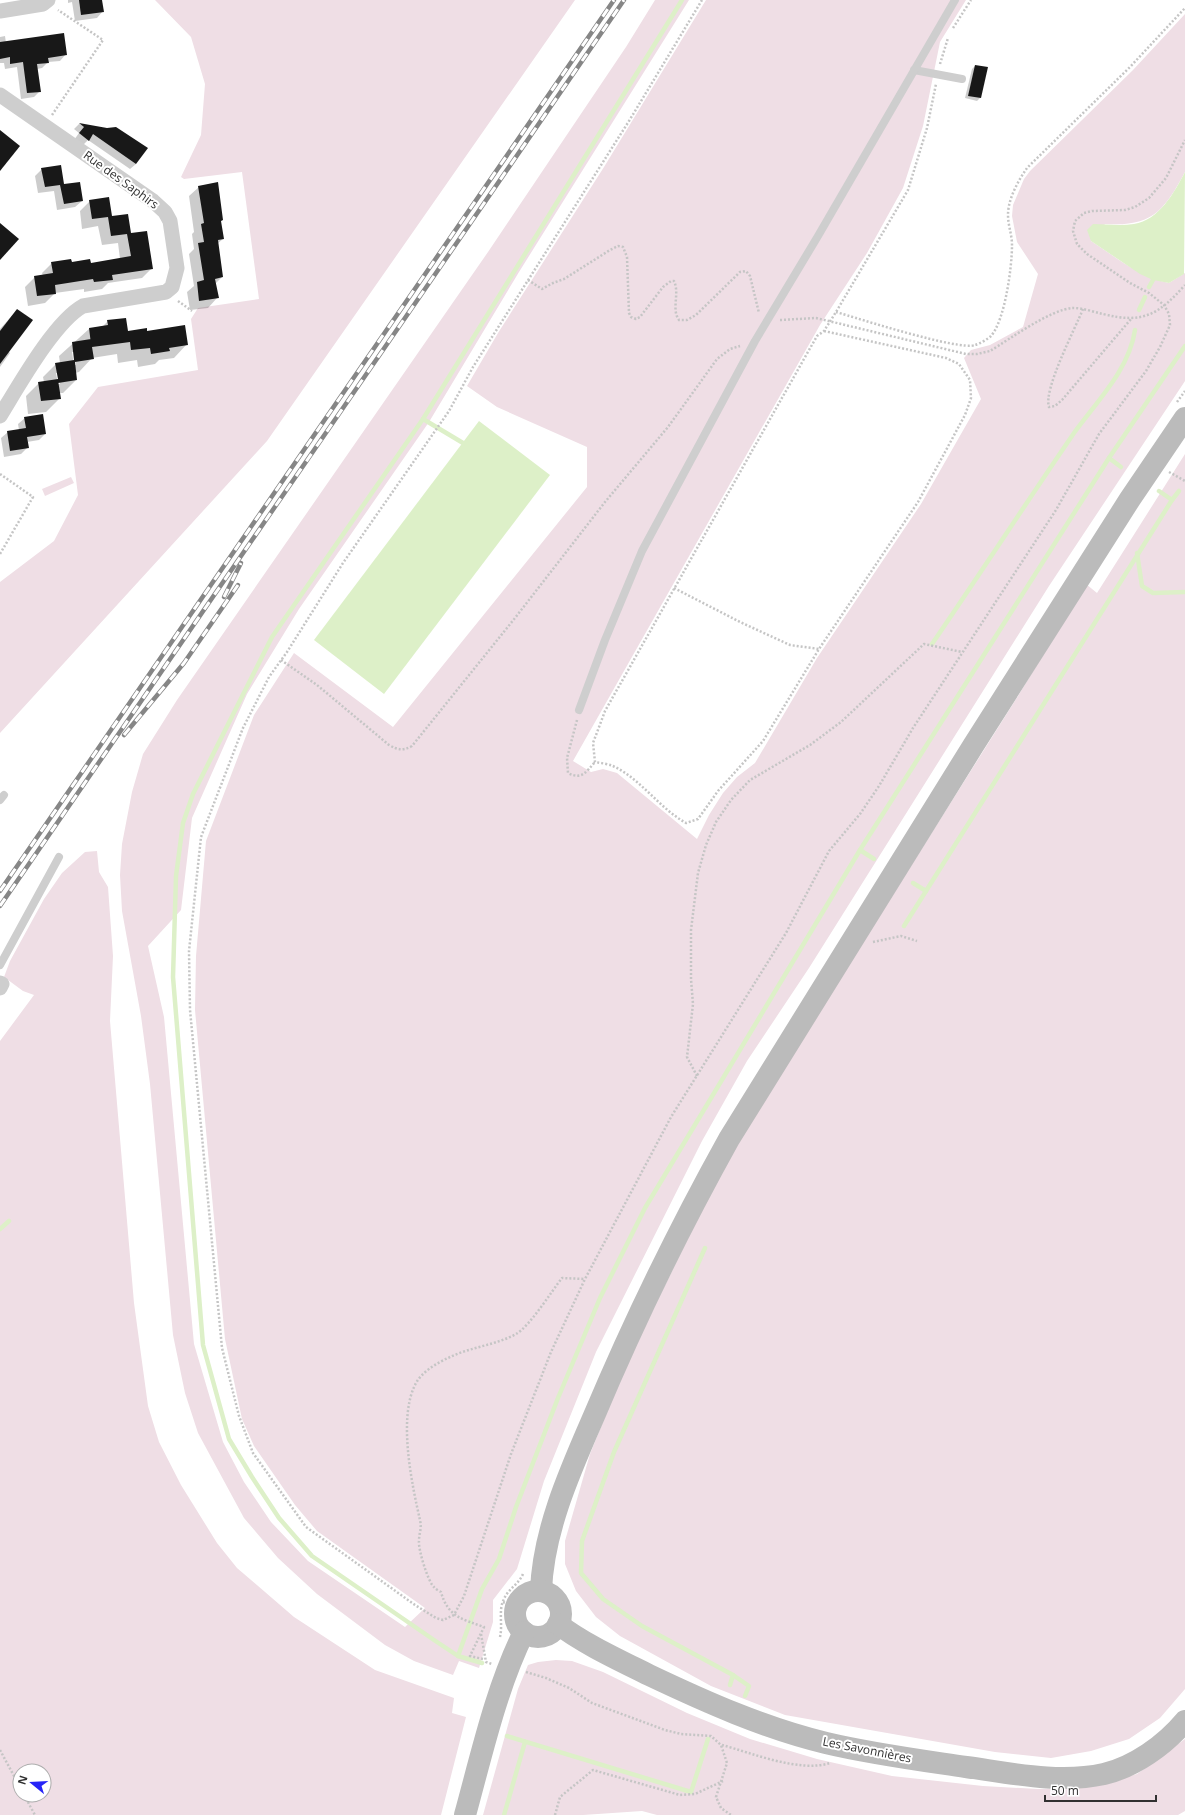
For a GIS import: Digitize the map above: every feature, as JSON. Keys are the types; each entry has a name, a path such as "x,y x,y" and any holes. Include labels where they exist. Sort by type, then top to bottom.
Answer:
{"main road":[{"path":"541,1591 547,1545 567,1482 620,1354 672,1245 729,1140 848,946 1130,499 1185,418"},
{"path":"541,1591 551,1595 559,1606 560,1614 558,1624 551,1632 538,1636 524,1632 516,1621 509,1605 524,1595 531,1592 541,1591"},
{"name":"Les Savonnières","path":"558,1624 630,1666 727,1711 786,1732 864,1752 1024,1775 1076,1777 1104,1774 1129,1764 1170,1737 1185,1721"},
{"path":"466,1815 497,1702 512,1656 524,1632"}],"street":[{"path":"1,7 47,1"},
{"name":"Rue des Saphirs","path":"0,95 153,201 165,212 170,221 178,268 172,287 166,292 83,306 74,310 46,345 0,416"},
{"path":"0,983 2,984 0,988"}],"lane":[{"path":"579,710 605,640 642,551 755,341 955,0"},
{"path":"914,70 962,79"},
{"path":"0,964 59,857"}],"path":[{"path":"702,0 629,121 472,367 449,411 343,563 258,696 243,728 201,837 194,890 188,966 190,1010 222,1348 239,1416 247,1441 253,1453 306,1527 436,1618 443,1620 454,1615 464,1596 514,1447 551,1352 585,1279 671,1117 786,933 829,851 860,814 879,786 913,728 1056,510 1099,434 1146,371 1157,353 1170,325 1169,314 1164,305 1149,293 1130,283 1088,254 1077,244 1072,231 1075,221 1084,213 1092,211 1125,210 1135,207 1149,198 1166,178 1185,140"},
{"path":"952,30 971,0"},
{"path":"45,126 103,40 47,1"},
{"path":"836,312 950,343 974,346 990,337 1001,318 1012,260 1012,243 1008,216 1010,204 1020,177 1027,168 1130,67 1185,8"},
{"path":"579,710 567,758 568,773 575,777 583,776 595,762 593,743 606,711 817,336 824,331 836,312 908,190 927,128 948,36"},
{"path":"528,280 542,289 564,279 618,246 623,247 627,257 629,313 631,317 636,319 640,317 663,287 671,281 674,281 677,296 675,314 679,320 687,320 696,315 740,272 746,271 750,276 765,324 816,318 966,354 977,354 990,351 1057,312 1073,308 1131,319 1154,314 1185,285"},
{"path":"1083,309 1046,400 1049,407 1055,406 1062,400 1131,319"},
{"path":"595,762 612,766 626,774 672,815 686,823 698,819 718,791 763,741 819,648 918,502 965,415 971,398 970,380 959,364 946,358 824,331"},
{"path":"281,660 317,685 389,745 397,750 406,749 412,746 516,618 605,502 668,427 717,359 730,349 755,341"},
{"path":"0,474 33,497 0,554"},
{"path":"674,588 740,622 790,645 819,648"},
{"path":"697,1076 687,1057 693,1004 690,979 692,930 698,873 706,845 716,822 731,800 750,780 810,745 841,722 924,644 962,652"},
{"path":"848,946 901,936 918,941"},
{"path":"482,1660 470,1656 484,1627 454,1615 444,1600 441,1592 433,1587 418,1542 422,1528 412,1480 408,1440 409,1410 415,1386 421,1376 451,1357 517,1334 533,1317 562,1278 585,1279"},
{"path":"481,1633 486,1662 492,1664"},
{"path":"526,1672 546,1678 569,1688 592,1703 628,1717 680,1734 711,1736 721,1745 728,1763 723,1781 716,1796 721,1808 731,1815"},
{"path":"721,1745 790,1763 823,1765 836,1761"},
{"path":"0,1750 12,1772"},
{"path":"555,1815 560,1797 593,1770 680,1795 695,1794 723,1781"},
{"path":"28,1803 35,1815"}],"shaded area":[{"path":"155,0 575,0 267,441 0,733 0,582 54,541 78,495 69,424 98,387 198,370 191,319 198,308 259,299 242,172 184,179 181,177 201,135 205,84 191,37"},
{"path":"655,0 689,0 519,272 429,422 299,609 247,694 192,818 181,910 148,946 164,1017 194,1344 223,1442 244,1482 271,1522 308,1561 405,1627 425,1608 317,1531 295,1505 254,1446 242,1419 225,1339 195,1010 196,956 206,841 254,715 294,653 393,727 587,487 587,447 497,407 467,386 498,333 604,167 706,0 966,0 940,42 923,126 903,188 867,253 820,325 573,761 591,772 603,769 617,773 697,839 709,815 723,793 737,777 755,763 817,658 921,504 981,399 964,358 971,350 990,345 1023,327 1038,274 1017,242 1012,216 1013,205 1024,179 1030,171 1133,70 1185,14 1185,172 1170,197 1155,214 1134,223 1105,224 1091,241 1128,266 1158,280 1169,283 1185,273 1185,381 1049,586 809,968 747,1061 702,1141 596,1352 544,1481 517,1569 493,1600 493,1622 479,1668 459,1661 453,1675 414,1661 385,1645 317,1594 278,1558 244,1518 198,1433 185,1393 173,1335 150,1084 141,1016 122,911 120,875 122,844 132,792 143,754 177,700 488,252 626,47"},
{"path":"1185,172 1184,274 1169,283 1153,280 1140,274 1091,241 1087,230 1093,224 1134,224 1151,217 1171,197"},
{"path":"479,421 550,475 384,694 314,640"},
{"path":"1185,454 1185,1689 1160,1718 1129,1739 1091,1751 1051,1758 995,1752 785,1715 711,1686 620,1636 596,1617 576,1591 565,1564 565,1541 590,1454 626,1365 712,1189 764,1099 1018,696 1086,584 1097,593"},
{"path":"71,477 74,483 45,496 42,489"},
{"path":"97,851 99,872 108,887 113,956 110,1021 134,1303 148,1406 159,1442 181,1485 217,1543 237,1568 294,1617 375,1670 454,1698 452,1713 466,1717 441,1815 0,1815 0,1041 34,995 23,991 4,977 10,961 44,899 62,873 85,852"},
{"path":"556,1660 572,1661 603,1672 687,1713 750,1739 817,1759 892,1776 983,1786 1038,1789 1084,1788 1137,1774 1185,1739 1185,1811 1178,1815 657,1815 642,1811 583,1815 483,1815 518,1689 528,1665"}],"building":[{"path":"79,0 102,0 104,12 81,15"},
{"path":"64,33 67,55 48,58 49,63 37,64 41,92 27,93 23,62 10,64 10,57 0,59 0,42"},
{"path":"975,65 988,67 981,98 968,96"},
{"path":"79,123 107,128 116,127 148,148 136,164 93,134 89,141 79,133 84,127"},
{"path":"0,130 20,146 0,171"},
{"path":"61,165 64,184 80,182 83,201 64,204 60,185 45,187 41,168"},
{"path":"218,182 224,239 218,240 223,277 215,279 219,298 199,301 197,282 204,280 198,243 204,242 201,224 204,223 198,186"},
{"path":"109,197 112,216 128,214 131,233 147,231 153,269 112,275 113,280 94,282 93,279 55,285 56,294 37,296 34,276 53,273 51,262 71,259 72,262 90,259 91,263 131,256 127,234 111,236 108,217 92,219 89,200"},
{"path":"0,223 19,239 0,260"},
{"path":"17,309 33,320 0,364 0,331"},
{"path":"126,318 128,331 147,328 147,331 185,325 188,345 169,348 170,351 151,354 150,348 131,350 130,342 92,347 94,359 75,362 77,380 58,383 61,399 41,401 38,382 58,379 55,363 74,360 72,342 90,339 89,328 108,325 107,320"},
{"path":"43,414 46,434 27,437 29,448 10,451 7,431 26,428 24,417"}],"waterway":[{"path":"482,1663 458,1656 312,1556 279,1518 229,1439 203,1345 173,977 176,876 183,823 193,794 272,637 423,419 682,0"},
{"path":"1149,287 1153,280"},
{"path":"1139,310 1145,297"},
{"path":"932,644 1074,433 1119,372 1132,345 1135,330"},
{"path":"458,1656 482,1589 499,1559 516,1507 558,1398 600,1298 645,1208 860,850 1109,458 1185,346"},
{"path":"423,419 463,443"},
{"path":"1109,458 1121,467"},
{"path":"904,926 1172,500 1159,491"},
{"path":"1172,500 1179,491"},
{"path":"1137,553 1142,586 1153,593 1185,592"},
{"path":"860,850 874,859"},
{"path":"913,883 926,891"},
{"path":"0,1229 9,1221"},
{"path":"705,1248 614,1452 582,1541 581,1573 603,1599 642,1626 733,1675 730,1685"},
{"path":"733,1675 749,1686 745,1696"},
{"path":"507,1736 691,1792 708,1739"},
{"path":"504,1815 525,1742"}],"railway":[{"path":"0,891 614,0"},
{"path":"0,906 624,0"},
{"path":"224,597 241,563"},
{"path":"124,735 184,663 238,585"}]}
